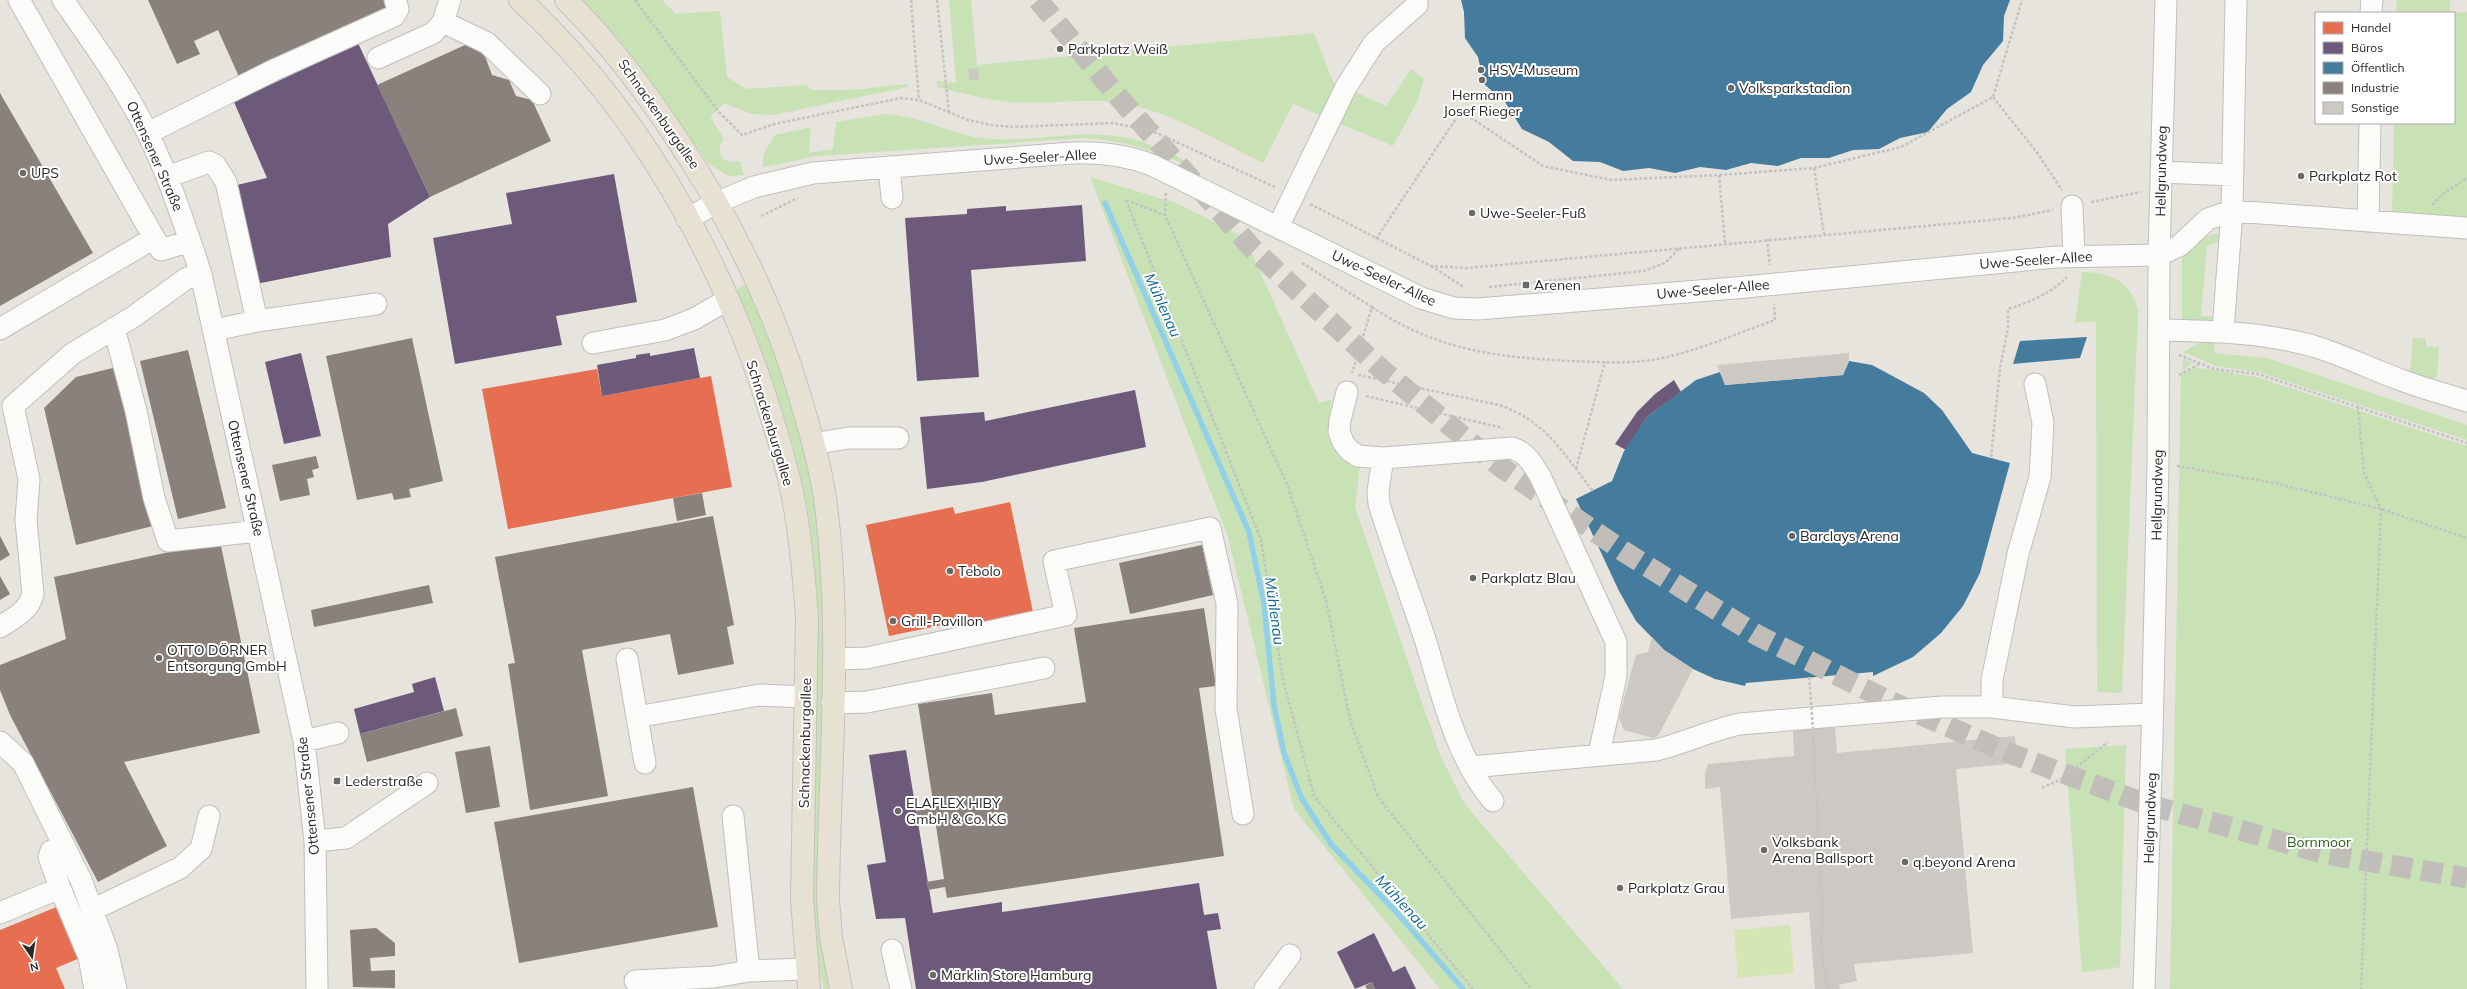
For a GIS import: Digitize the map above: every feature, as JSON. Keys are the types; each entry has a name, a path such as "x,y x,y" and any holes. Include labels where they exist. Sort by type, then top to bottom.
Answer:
{"main road":[{"name":"Schnackenburgallee","path":"520,0 572,50 608,93 637,133 675,196 727,300 762,388 786,468 794,505 807,616 802,899 807,979"},
{"name":"Schnackenburgallee","path":"566,0 625,63 718,202 754,272 787,350 813,444 827,513 833,591 834,659 828,900 831,937 840,989"}],"street":[{"path":"19,0 161,250 190,241"},
{"name":"Ottensener Straße","path":"63,0 127,95 148,133 167,177 201,274 304,741 315,841 316,989"},
{"path":"378,58 433,33 443,22 450,0"},
{"path":"1278,227 1346,87 1374,43 1417,5 1417,0"},
{"name":"Hellgrundweg","path":"2144,989 2152,714 2159,255 2166,0"},
{"path":"2223,331 2232,210 2236,0"},
{"path":"2372,0 2372,12"},
{"path":"148,133 395,8 408,44"},
{"path":"443,22 487,43 540,94"},
{"path":"2368,222 2370,124"},
{"name":"Uwe-Seeler-Allee","path":"687,219 718,202 754,187 800,176 889,167 1072,153 1117,155 1152,165 1421,298 1454,308 1478,309 1735,288 2072,265 2159,255"},
{"path":"167,177 209,162 220,171 226,182 257,321"},
{"path":"889,167 892,198"},
{"path":"2161,172 2233,175"},
{"path":"2072,206 2072,265"},
{"path":"2159,255 2178,246 2208,219 2232,210 2368,222 2467,228"},
{"path":"0,329 154,238"},
{"path":"0,627 24,611 31,603 33,594 26,520 29,479 6,411 72,354 114,328 186,278 201,274"},
{"path":"593,343 665,330 694,319 727,300"},
{"path":"214,330 257,321 376,304"},
{"path":"114,328 136,411 154,498 168,541 258,531"},
{"path":"2159,330 2223,331 2267,336 2312,346 2356,361 2400,380 2467,401"},
{"path":"1349,383 1340,420 1339,432 1343,442 1349,450 1358,456 1383,458 1512,448 1521,451 1529,459 1543,483 1616,642 1616,676 1599,754"},
{"path":"1992,707 1992,680 2018,554 2040,477 2043,423 2035,384"},
{"path":"813,444 848,438 898,438"},
{"path":"1383,458 1378,491 1379,504 1454,729 1483,790 1493,801"},
{"path":"834,659 867,658 1066,615 1054,561 1210,528 1226,604 1226,709 1243,814"},
{"path":"627,659 645,762"},
{"path":"832,703 867,702 1044,668"},
{"path":"637,717 759,695 806,696"},
{"path":"1471,767 1599,754 1656,750 1676,745 1713,730 1740,724 1812,722 1942,706 1992,707 2075,717 2152,714"},
{"path":"304,741 338,733"},
{"path":"0,742 23,763 81,880 107,950 116,989"},
{"path":"315,841 346,838 427,783"},
{"path":"92,910 180,868 201,849 209,816"},
{"path":"733,816 749,971"},
{"path":"64,844 51,851 48,857 89,956 95,989"},
{"path":"0,913 60,888"},
{"path":"892,950 901,989"},
{"path":"1265,989 1290,955"},
{"path":"635,981 714,977 749,971 807,979"}],"path":[{"path":"635,0 718,111 742,136 774,124 883,100 901,98 919,100 911,0"},
{"path":"937,0 949,114"},
{"path":"1466,287 1461,286 1431,266 1376,239 1461,111 1543,166 1611,180 1719,176 1814,168 1901,147 1993,97 2022,0"},
{"path":"1993,97 2038,154 2072,206"},
{"path":"1814,168 1824,234"},
{"path":"1719,176 1724,243"},
{"path":"2412,224 2444,193 2467,178"},
{"path":"1160,189 1173,196"},
{"path":"1431,266 1467,268 1724,243 2012,218 2144,191"},
{"path":"1166,192 1165,215 1288,488 1326,600 1350,720 1378,797 1531,989"},
{"path":"760,216 800,197"},
{"path":"1165,215 1126,200 1261,540 1283,680 1314,796 1473,989"},
{"path":"1487,287 1505,283 1644,271 1665,263 1682,247"},
{"path":"1300,262 1415,333 1454,347 1539,359 1605,362 1652,360 1703,345 1775,320"},
{"path":"1991,457 2000,368 2008,328 2008,309 2034,300 2058,285 2072,265"},
{"path":"1349,383 1372,307"},
{"path":"2179,354 2199,364 2214,369 2258,374 2467,443"},
{"path":"1576,470 1605,362"},
{"path":"2179,375 2199,364"},
{"path":"1349,383 1504,428"},
{"path":"1349,383 1499,405 1518,412 1544,430 1593,491"},
{"path":"2358,407 2364,473 2382,509 2361,989"},
{"path":"2177,466 2274,484 2382,509 2467,538"},
{"path":"1808,677 1812,722 1822,907 1821,948 1828,989"},
{"path":"2042,788 2062,779 2108,742"}],"green space":[{"path":"581,0 662,0 676,14 720,11 727,77 746,89 806,85 812,90 852,90 907,84 908,87 773,115 752,114 724,103 710,117 724,139 721,144 720,153 723,159 730,162 740,161 744,175 728,176 709,164 619,40"},
{"path":"949,0 971,0 977,65 1314,33 1333,82 1386,106 1411,69 1424,78 1418,100 1393,146 1293,104 1263,163 1191,126 1153,111 1134,106 1102,101 1037,103 1011,102 983,98 937,87 937,81 956,83"},
{"path":"2397,0 2450,0 2450,12 2396,12"},
{"path":"2467,12 2467,219 2392,213 2394,124 2455,124 2455,13"},
{"path":"884,114 909,117 969,136 981,138 1004,139 1094,134 1116,136 1139,141 1163,150 1187,163 1186,165 1161,154 1136,146 1083,138 818,156 763,167 763,155 775,135 811,127 809,153 833,149 836,122"},
{"path":"1090,177 1179,204 1245,238 1319,403 1331,400 1331,430 1338,446 1343,453 1360,467 1355,507 1440,755 1464,803 1623,989 1440,989 1294,809 1228,537"},
{"path":"2221,233 2221,241 2207,245 2201,316 2216,317 2216,322 2182,321 2182,257 2204,238"},
{"path":"2082,272 2102,274 2119,281 2126,286 2136,302 2138,313 2122,693 2097,692 2096,321 2075,323"},
{"path":"747,284 777,354 800,433 815,507 824,601 820,803 817,837 818,910 831,989 824,989 819,968 813,926 812,904 811,861 814,571 811,534 806,498 787,427 763,358 735,290"},
{"path":"2413,337 2426,339 2426,346 2439,347 2437,376 2432,380 2410,372"},
{"name":"Bornmoor","path":"2205,340 2214,340 2214,353 2267,358 2467,425 2467,440 2258,372 2215,366 2186,353 2185,360 2193,363 2183,370 2183,374 2195,367 2257,377 2467,446 2467,989 2170,989 2181,376 2185,351"},
{"path":"2126,745 2120,967 2082,973 2065,749"},
{"path":"1790,925 1794,973 1738,978 1734,930"}],"building: Handel":[{"path":"597,369 602,396 711,376 732,487 508,529 482,389"},
{"name":"Tebolo","path":"1010,502 1034,617 978,628 976,618 889,636 866,525 953,507 955,514"},
{"path":"59,906 80,958 56,968 65,989 0,989 0,930"}],"building: Büros":[{"path":"358,43 430,197 388,224 391,257 256,284 237,185 267,178 234,102"},
{"path":"614,174 637,302 556,316 562,345 455,364 433,238 512,224 506,193"},
{"path":"1082,205 1086,261 971,270 979,377 917,381 905,218 967,214 967,209 1006,206 1006,211"},
{"path":"694,348 700,378 602,396 597,365 636,358 636,355 650,353 650,356"},
{"path":"301,353 321,436 284,444 265,362"},
{"path":"1674,380 1681,392 1647,417 1626,450 1615,444 1637,412 1655,394"},
{"path":"1135,390 1146,447 982,482 927,489 920,417 984,412 985,421"},
{"path":"435,677 444,711 360,734 354,709 414,692 412,684"},
{"path":"906,750 933,913 1002,902 1002,912 1199,883 1204,915 1218,913 1221,929 1207,931 1217,989 916,989 905,918 876,919 867,865 886,862 869,755"},
{"path":"1374,933 1393,972 1405,966 1416,989 1375,989 1372,982 1355,989 1337,952"}],"building: Öffentlich":[{"name":"Volksparkstadion","path":"1461,0 2010,0 2004,16 2003,41 1983,65 1971,92 1947,109 1928,132 1900,138 1879,149 1853,150 1829,158 1801,158 1778,166 1751,163 1726,170 1700,167 1675,173 1649,168 1623,171 1600,162 1573,161 1549,142 1522,129 1505,102 1484,84 1478,57 1465,38 1464,12"},
{"path":"2087,337 2080,358 2013,364 2020,341"},
{"name":"Barclays Arena","path":"1849,361 1872,365 1924,393 1942,410 1972,453 2010,463 1980,573 1963,606 1941,633 1913,657 1873,676 1873,672 1746,683 1745,686 1715,679 1693,669 1664,650 1636,621 1619,591 1576,499 1612,481 1624,451 1647,417 1696,380 1720,372 1725,385 1843,375"}],"building: Industrie":[{"path":"148,0 387,0 391,10 240,79 218,30 194,41 200,54 177,64"},
{"path":"465,45 483,51 492,75 509,80 516,96 532,100 551,141 430,197 377,85"},
{"name":"UPS","path":"0,93 93,253 0,306"},
{"path":"412,338 443,481 409,489 411,497 394,500 392,493 357,500 326,356"},
{"path":"188,350 226,508 178,519 140,361"},
{"path":"117,367 153,526 76,545 44,408 76,377"},
{"path":"316,456 319,468 312,470 314,477 307,479 310,495 280,501 272,465"},
{"path":"702,493 706,515 677,521 673,498"},
{"path":"713,516 734,625 727,627 734,664 678,675 670,634 582,650 608,796 530,810 508,664 515,663 495,557"},
{"path":"0,536 10,555 0,561"},
{"name":"OTTO DÖRNER Entsorgung GmbH","path":"220,541 260,733 124,762 167,846 98,882 10,715 0,690 0,665 66,639 54,577"},
{"path":"1202,545 1213,595 1130,614 1119,563"},
{"path":"0,576 10,594 0,600"},
{"path":"429,585 433,603 314,627 311,610"},
{"path":"1204,608 1216,686 1199,688 1224,856 947,898 945,887 928,890 926,882 944,879 935,819 917,822 916,811 934,808 918,704 992,693 995,715 1086,702 1074,628"},
{"path":"456,708 463,736 367,762 360,734"},
{"path":"490,746 500,807 466,813 455,752"},
{"path":"693,787 718,927 519,963 494,822"},
{"path":"376,928 395,943 395,956 370,958 371,971 395,970 395,988 353,987 350,930"},
{"path":"1372,982 1375,989 1367,989 1365,986"}],"building: Sonstige":[{"path":"978,68 979,80 969,80 968,69"},
{"path":"1849,353 1849,361 1843,375 1725,385 1717,365"},
{"path":"1652,637 1664,650 1693,669 1658,736 1653,738 1624,730 1619,718 1636,655 1648,652"},
{"path":"1813,728 1835,728 1837,753 2015,736 2018,763 1956,769 1973,953 1854,964 1857,981 1839,985 1840,989 1815,989 1809,912 1731,919 1720,787 1705,789 1705,773 1708,764 1794,756 1793,731"}],"waterway":[{"name":"Mühlenau","path":"1105,203 1249,532 1264,604 1274,705 1284,753 1302,799 1331,844 1399,915 1463,989"}],"tunnel":[{"path":"1038,0 1121,100 1252,248 1380,368 1498,465 1623,551 1757,635 1887,700 2009,753 2146,804 2326,854 2467,878"}],"place":[{"name":"Parkplatz Weiß","path":"1060,49"},
{"name":"HSV-Museum","path":"1481,70"},
{"name":"Hermann Josef Rieger","path":"1482,80"},
{"name":"Volksparkstadion","path":"1731,88"},
{"name":"UPS","path":"23,173"},
{"name":"Parkplatz Rot","path":"2301,176"},
{"name":"Uwe-Seeler-Fuß","path":"1472,213"},
{"name":"Arenen","path":"1526,285"},
{"name":"Barclays Arena","path":"1792,536"},
{"name":"Tebolo","path":"950,571"},
{"name":"Parkplatz Blau","path":"1473,578"},
{"name":"Grill-Pavillon","path":"893,621"},
{"name":"OTTO DÖRNER Entsorgung GmbH","path":"159,658"},
{"name":"Lederstraße","path":"337,781"},
{"name":"ELAFLEX HIBY GmbH & Co. KG","path":"898,811"},
{"name":"Volksbank Arena Ballsport","path":"1764,850"},
{"name":"q.beyond Arena","path":"1905,862"},
{"name":"Parkplatz Grau","path":"1620,888"},
{"name":"Märklin Store Hamburg","path":"933,975"}]}
